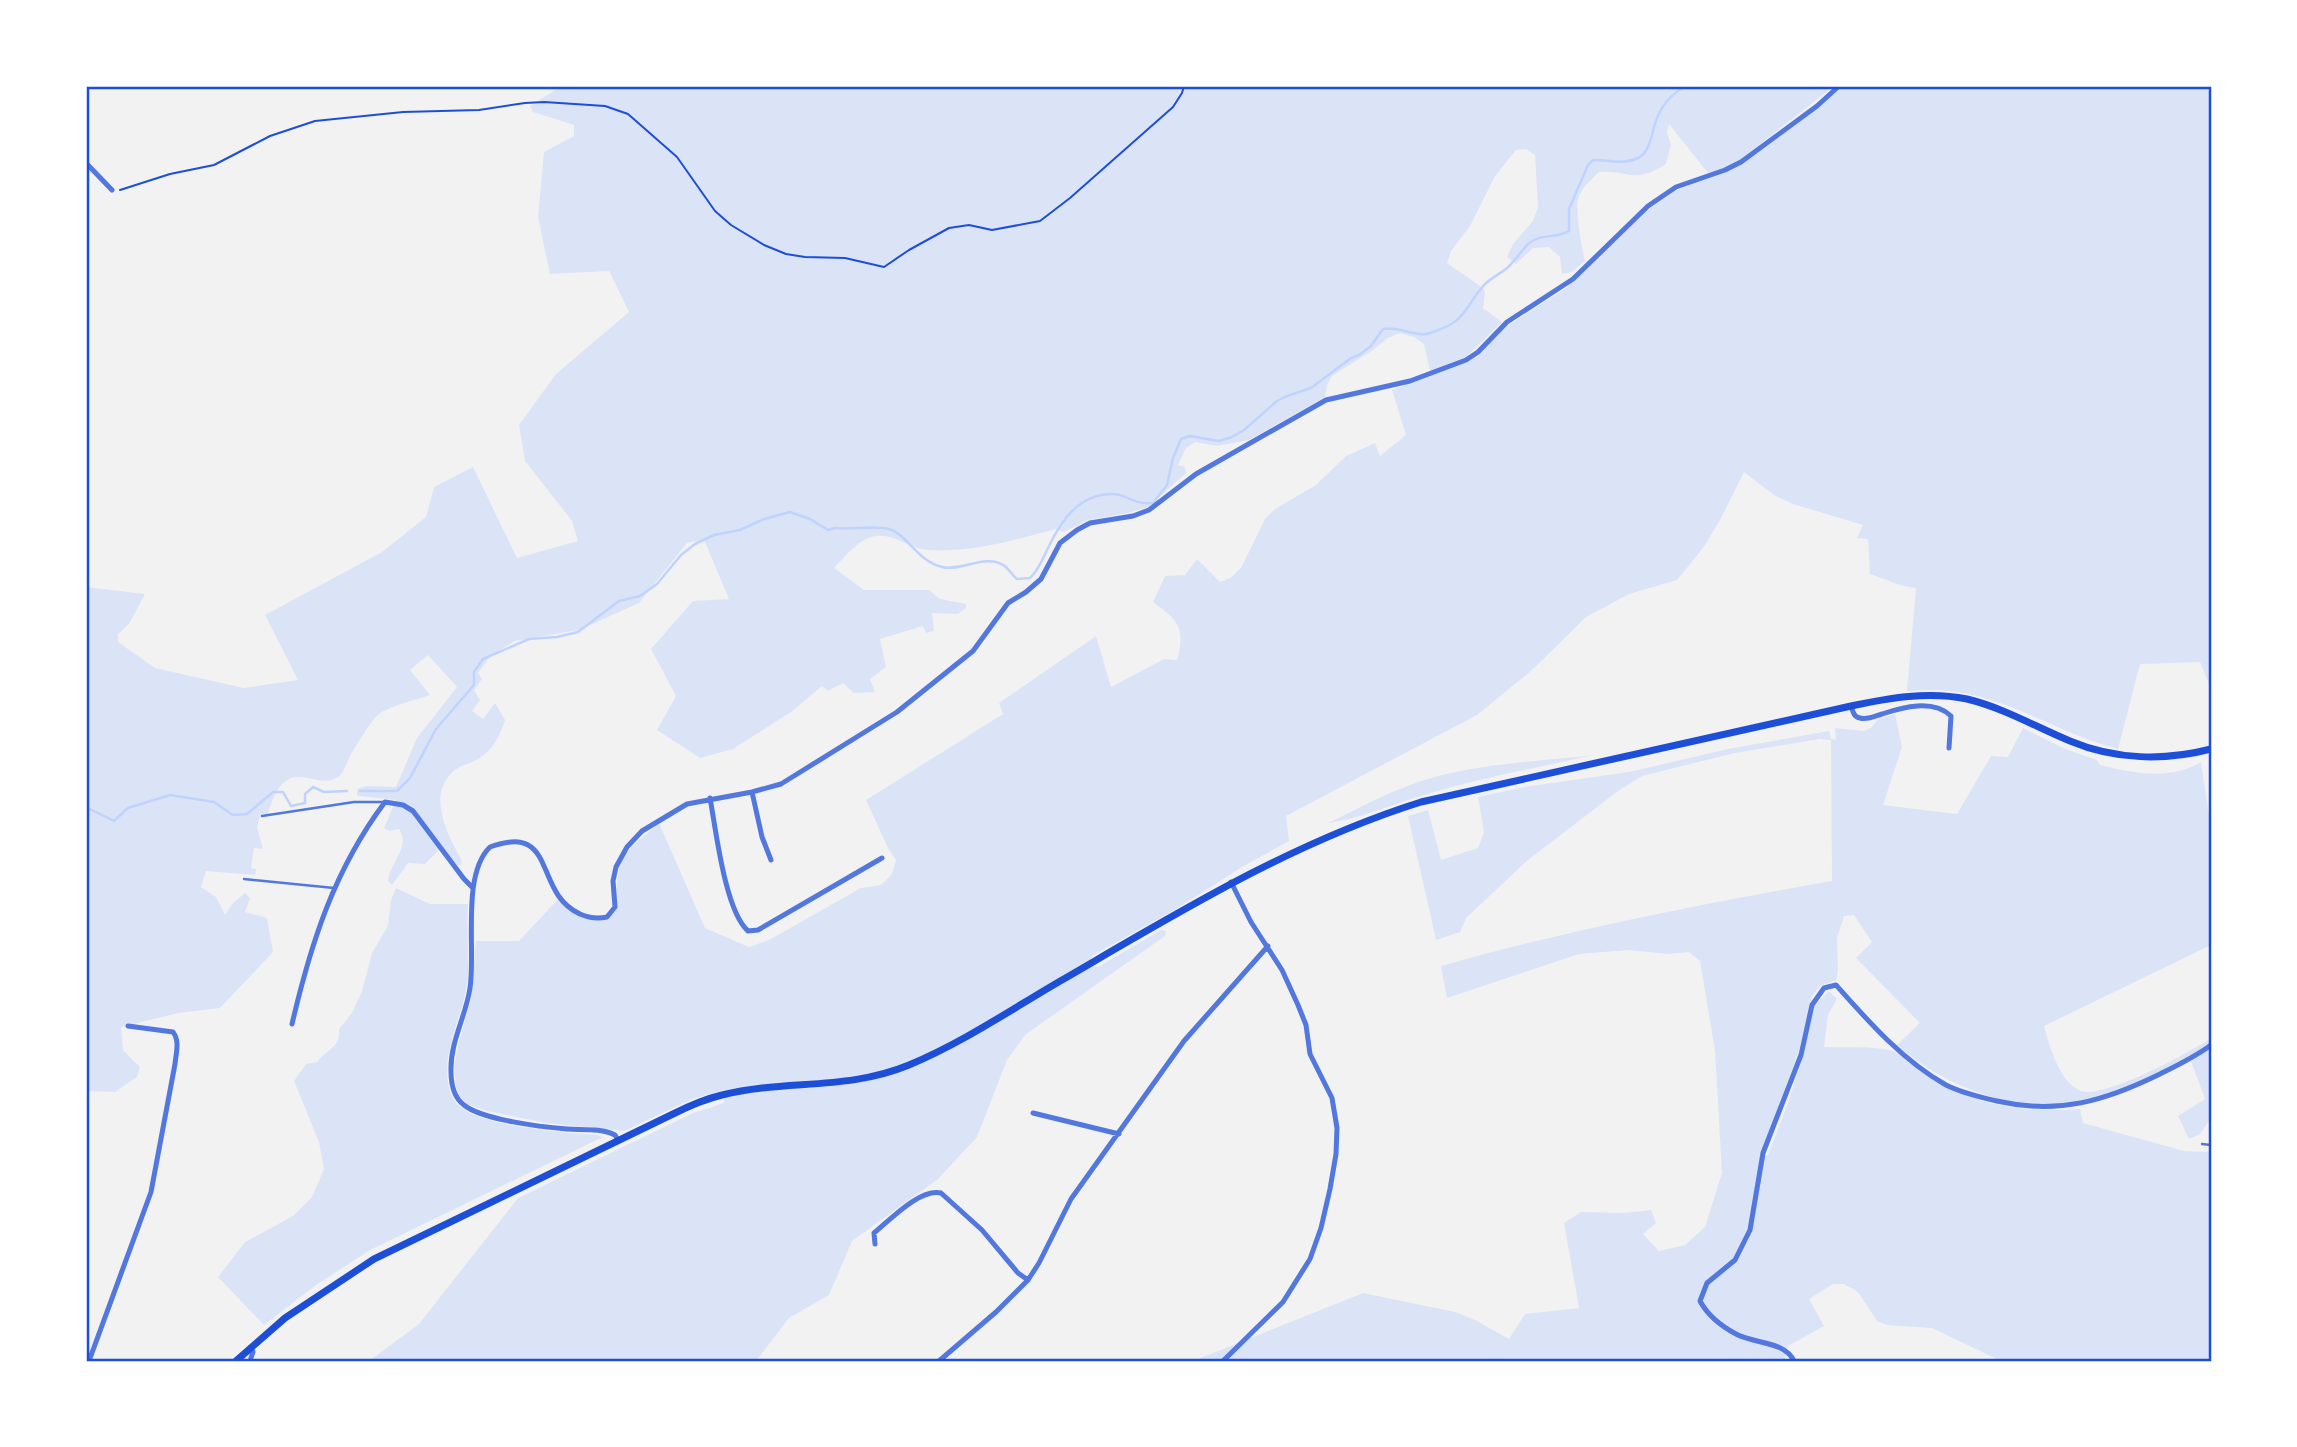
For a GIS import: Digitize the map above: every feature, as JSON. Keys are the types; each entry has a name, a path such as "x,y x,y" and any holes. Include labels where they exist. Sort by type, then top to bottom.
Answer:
{"main road":[{"path":"236,1361 312,1298 374,1259 692,1105 722,1095 758,1089 856,1081 909,1065 949,1045 1231,882 1319,839 1421,802 1851,706 1917,695 1944,696 1983,703 2072,742 2108,753 2164,757 2211,749"}],"street":[{"path":"618,1140 615,1135 605,1131 548,1127 486,1115 465,1106 452,1087 451,1067 470,988 474,888 482,858 488,849 497,845 523,843 535,850 556,893 567,906 589,917 607,917 615,907 615,870 621,856 634,839 674,809 710,798 752,792 791,778 884,720 976,647 1007,603 1039,581 1060,543 1077,530 1087,524 1133,516 1149,510 1196,474 1326,400 1410,382 1466,360 1478,352 1507,322 1573,279 1634,218 1662,195 1741,162 1839,86"},
{"path":"86,163 112,190"},
{"path":"1851,706 1853,713 1868,719 1914,707 1930,706 1946,711 1951,716 1949,748"},
{"path":"752,792 762,837 771,860"},
{"path":"710,798 729,891 741,922 748,931 758,930 882,858"},
{"path":"292,1024 307,958 334,888 351,852 385,803 403,805 417,815 464,879 474,888"},
{"path":"1223,1361 1283,1302 1310,1259 1323,1220 1336,1154 1337,1128 1332,1098 1310,1054 1306,1025 1298,1005 1282,970 1251,922 1231,882"},
{"path":"939,1361 996,1312 1028,1280 1039,1264 1071,1199 1192,1030 1246,974 1268,946"},
{"path":"1794,1361 1789,1352 1738,1336 1714,1320 1700,1301 1707,1283 1735,1260 1751,1230 1763,1153 1801,1055 1812,1005 1824,988 1836,985 1911,1060 1947,1085 1986,1099 2027,1107 2069,1106 2106,1097 2177,1065 2211,1045"},
{"path":"89,1361 151,1192 175,1064 177,1046 173,1032 128,1026"},
{"path":"1033,1113 1119,1134"},
{"path":"875,1244 874,1233 902,1210 929,1193 942,1193 982,1230 1018,1273 1028,1280"},
{"path":"250,1347 253,1352 250,1361"}],"lane":[{"path":"262,816 354,802 385,803"},
{"path":"244,878 334,888"},
{"path":"2202,1144 2211,1145"}],"path":[{"path":"112,190 126,190 170,174 214,165 270,136 315,121 403,112 479,110 534,102 605,106 628,114 677,158 715,211 731,225 764,245 786,254 845,258 884,267 949,228 970,225 992,230 1040,221 1173,107 1184,86"}],"shaded area":[{"path":"562,86 1834,86 1740,160 1724,169 1708,173 1669,124 1667,132 1671,145 1666,164 1638,175 1599,172 1579,195 1578,221 1585,261 1572,272 1562,274 1560,257 1549,247 1533,248 1516,264 1507,257 1513,244 1533,221 1538,207 1535,155 1526,149 1516,150 1495,176 1470,226 1451,251 1447,263 1483,288 1483,308 1502,322 1466,357 1430,371 1424,344 1414,337 1400,333 1388,338 1332,376 1325,397 1249,440 1217,446 1195,442 1186,448 1178,465 1185,467 1186,473 1148,507 1088,520 1064,532 1056,529 961,550 922,549 882,536 864,540 834,568 864,590 929,590 940,599 966,604 966,608 958,614 932,613 934,631 926,633 923,626 880,639 886,667 870,679 875,692 854,693 843,683 828,691 822,686 791,712 733,749 700,758 657,730 676,696 651,649 693,601 729,599 704,540 687,543 639,603 579,630 515,641 491,655 478,673 482,679 474,690 480,700 472,711 483,719 495,703 505,720 503,726 488,751 448,777 440,800 445,826 462,861 461,865 457,865 440,849 425,864 408,863 392,885 388,881 403,842 399,829 389,831 384,828 396,800 359,796 357,789 366,786 396,787 417,738 457,687 428,655 410,670 430,695 379,714 364,733 338,777 329,781 301,777 283,783 275,794 268,814 260,815 257,827 263,849 254,848 251,868 256,869 255,875 206,871 201,887 216,897 225,915 233,903 245,893 250,898 245,912 267,918 273,952 220,1008 178,1013 121,1027 123,1050 140,1067 137,1077 115,1092 86,1091 86,587 145,594 129,624 118,634 118,642 155,668 244,688 298,680 265,615 382,552 426,517 434,487 473,467 517,558 578,541 572,521 525,461 519,425 556,374 629,312 609,271 550,274 538,217 544,152 574,136 574,125 533,112 530,106"},
{"path":"1843,86 2211,86 2211,689 2200,662 2140,664 2118,749 1977,696 1942,690 1907,691 1916,588 1870,574 1868,539 1857,538 1863,525 1793,504 1774,495 1744,472 1703,548 1677,580 1629,594 1586,617 1531,671 1477,715 1286,816 1289,841 1092,956 1090,963 1098,967 1161,930 1166,931 1165,936 1025,1035 1007,1060 977,1137 938,1179 852,1241 829,1295 789,1318 756,1361 369,1361 419,1324 518,1198 693,1113 724,1103 724,1090 692,1099 624,1131 547,1123 487,1111 467,1104 458,1094 454,1067 471,999 476,941 519,941 558,899 578,915 603,920 616,896 619,870 626,854 659,823 705,928 749,947 769,940 861,888 881,885 892,874 896,860 866,800 1003,714 999,703 1096,636 1111,687 1164,659 1177,660 1181,640 1178,626 1169,614 1153,602 1165,576 1185,575 1197,559 1220,582 1230,578 1241,568 1265,519 1275,509 1316,485 1346,456 1375,443 1380,456 1406,435 1392,390 1467,362 1506,327 1566,288 1649,209 1677,190 1725,172 1818,108"},
{"path":"1895,714 1902,747 1883,805 1957,814 1991,756 2008,757 2023,728 2063,748 2097,760 2100,765 2126,771 2151,774 2176,772 2201,762 2211,829 2211,945 2044,1026 2061,1072 2067,1081 2081,1091 2092,1092 2127,1081 2167,1063 2211,1038 2211,1043 2136,1084 2093,1099 2053,1105 1989,1096 1950,1081 1897,1045 1920,1023 1856,958 1872,942 1854,915 1844,916 1837,938 1836,980 1820,986 1812,996 1798,1054 1760,1157 1768,1155 1788,1103 1814,1006 1829,991 1837,999 1828,1015 1824,1047 1894,1051 1924,1074 1964,1095 2021,1108 2080,1109 2083,1123 2184,1151 2211,1152 2211,1361 2001,1361 1932,1328 1887,1325 1877,1321 1858,1292 1844,1284 1833,1284 1809,1299 1824,1326 1788,1346 1785,1358 1787,1361 1193,1361 1363,1293 1455,1312 1509,1339 1525,1314 1579,1308 1564,1223 1581,1212 1624,1213 1651,1210 1656,1223 1643,1234 1659,1251 1685,1245 1705,1227 1722,1173 1715,1051 1700,961 1689,952 1668,954 1629,950 1579,954 1447,998 1441,966 1635,919 1832,881 1831,740 1820,739 1735,753 1642,776 1618,791 1528,860 1466,918 1460,932 1436,940 1408,816 1428,810 1441,860 1478,848 1484,832 1478,797 1524,787 1629,772 1728,749 1829,731 1831,739 1836,740 1835,728 1864,731 1872,727 1878,719"},
{"path":"1594,755 1472,782 1328,823 1395,791 1438,776 1496,765"},
{"path":"396,888 430,904 468,904 467,979 447,1069 449,1088 457,1104 468,1112 503,1123 603,1137 370,1250 316,1285 264,1325 218,1277 245,1242 293,1216 312,1197 324,1169 319,1142 294,1081 306,1064 317,1062 338,1040 339,1029 352,1013 362,991 372,953 388,926 391,900"},
{"path":"2211,1048 2211,1118 2200,1134 2189,1139 2178,1116 2205,1099 2191,1061"}],"waterway":[{"path":"360,791 397,791 410,778 436,729 474,685 474,672 483,659 529,639 578,632 619,601 640,596 657,584 681,555 695,544 714,535 740,530 764,519 790,512 810,519 828,530 876,527 889,529 933,564 950,568 991,561 1006,567 1017,579 1030,578 1039,567 1060,526 1081,503 1090,498 1112,494 1153,503 1167,485 1173,458 1181,439 1190,436 1219,441 1232,437 1277,401 1311,388 1359,355 1371,346 1383,329 1425,334 1452,324 1463,314 1485,284 1507,268 1528,244 1538,238 1569,231 1569,209 1588,165 1593,160 1627,161 1642,155 1648,148 1663,107 1686,86"},
{"path":"86,807 114,821 128,808 170,795 214,802 233,815 247,814 273,792 283,792 291,806 305,803 305,794 313,787 324,792 347,791"}]}
